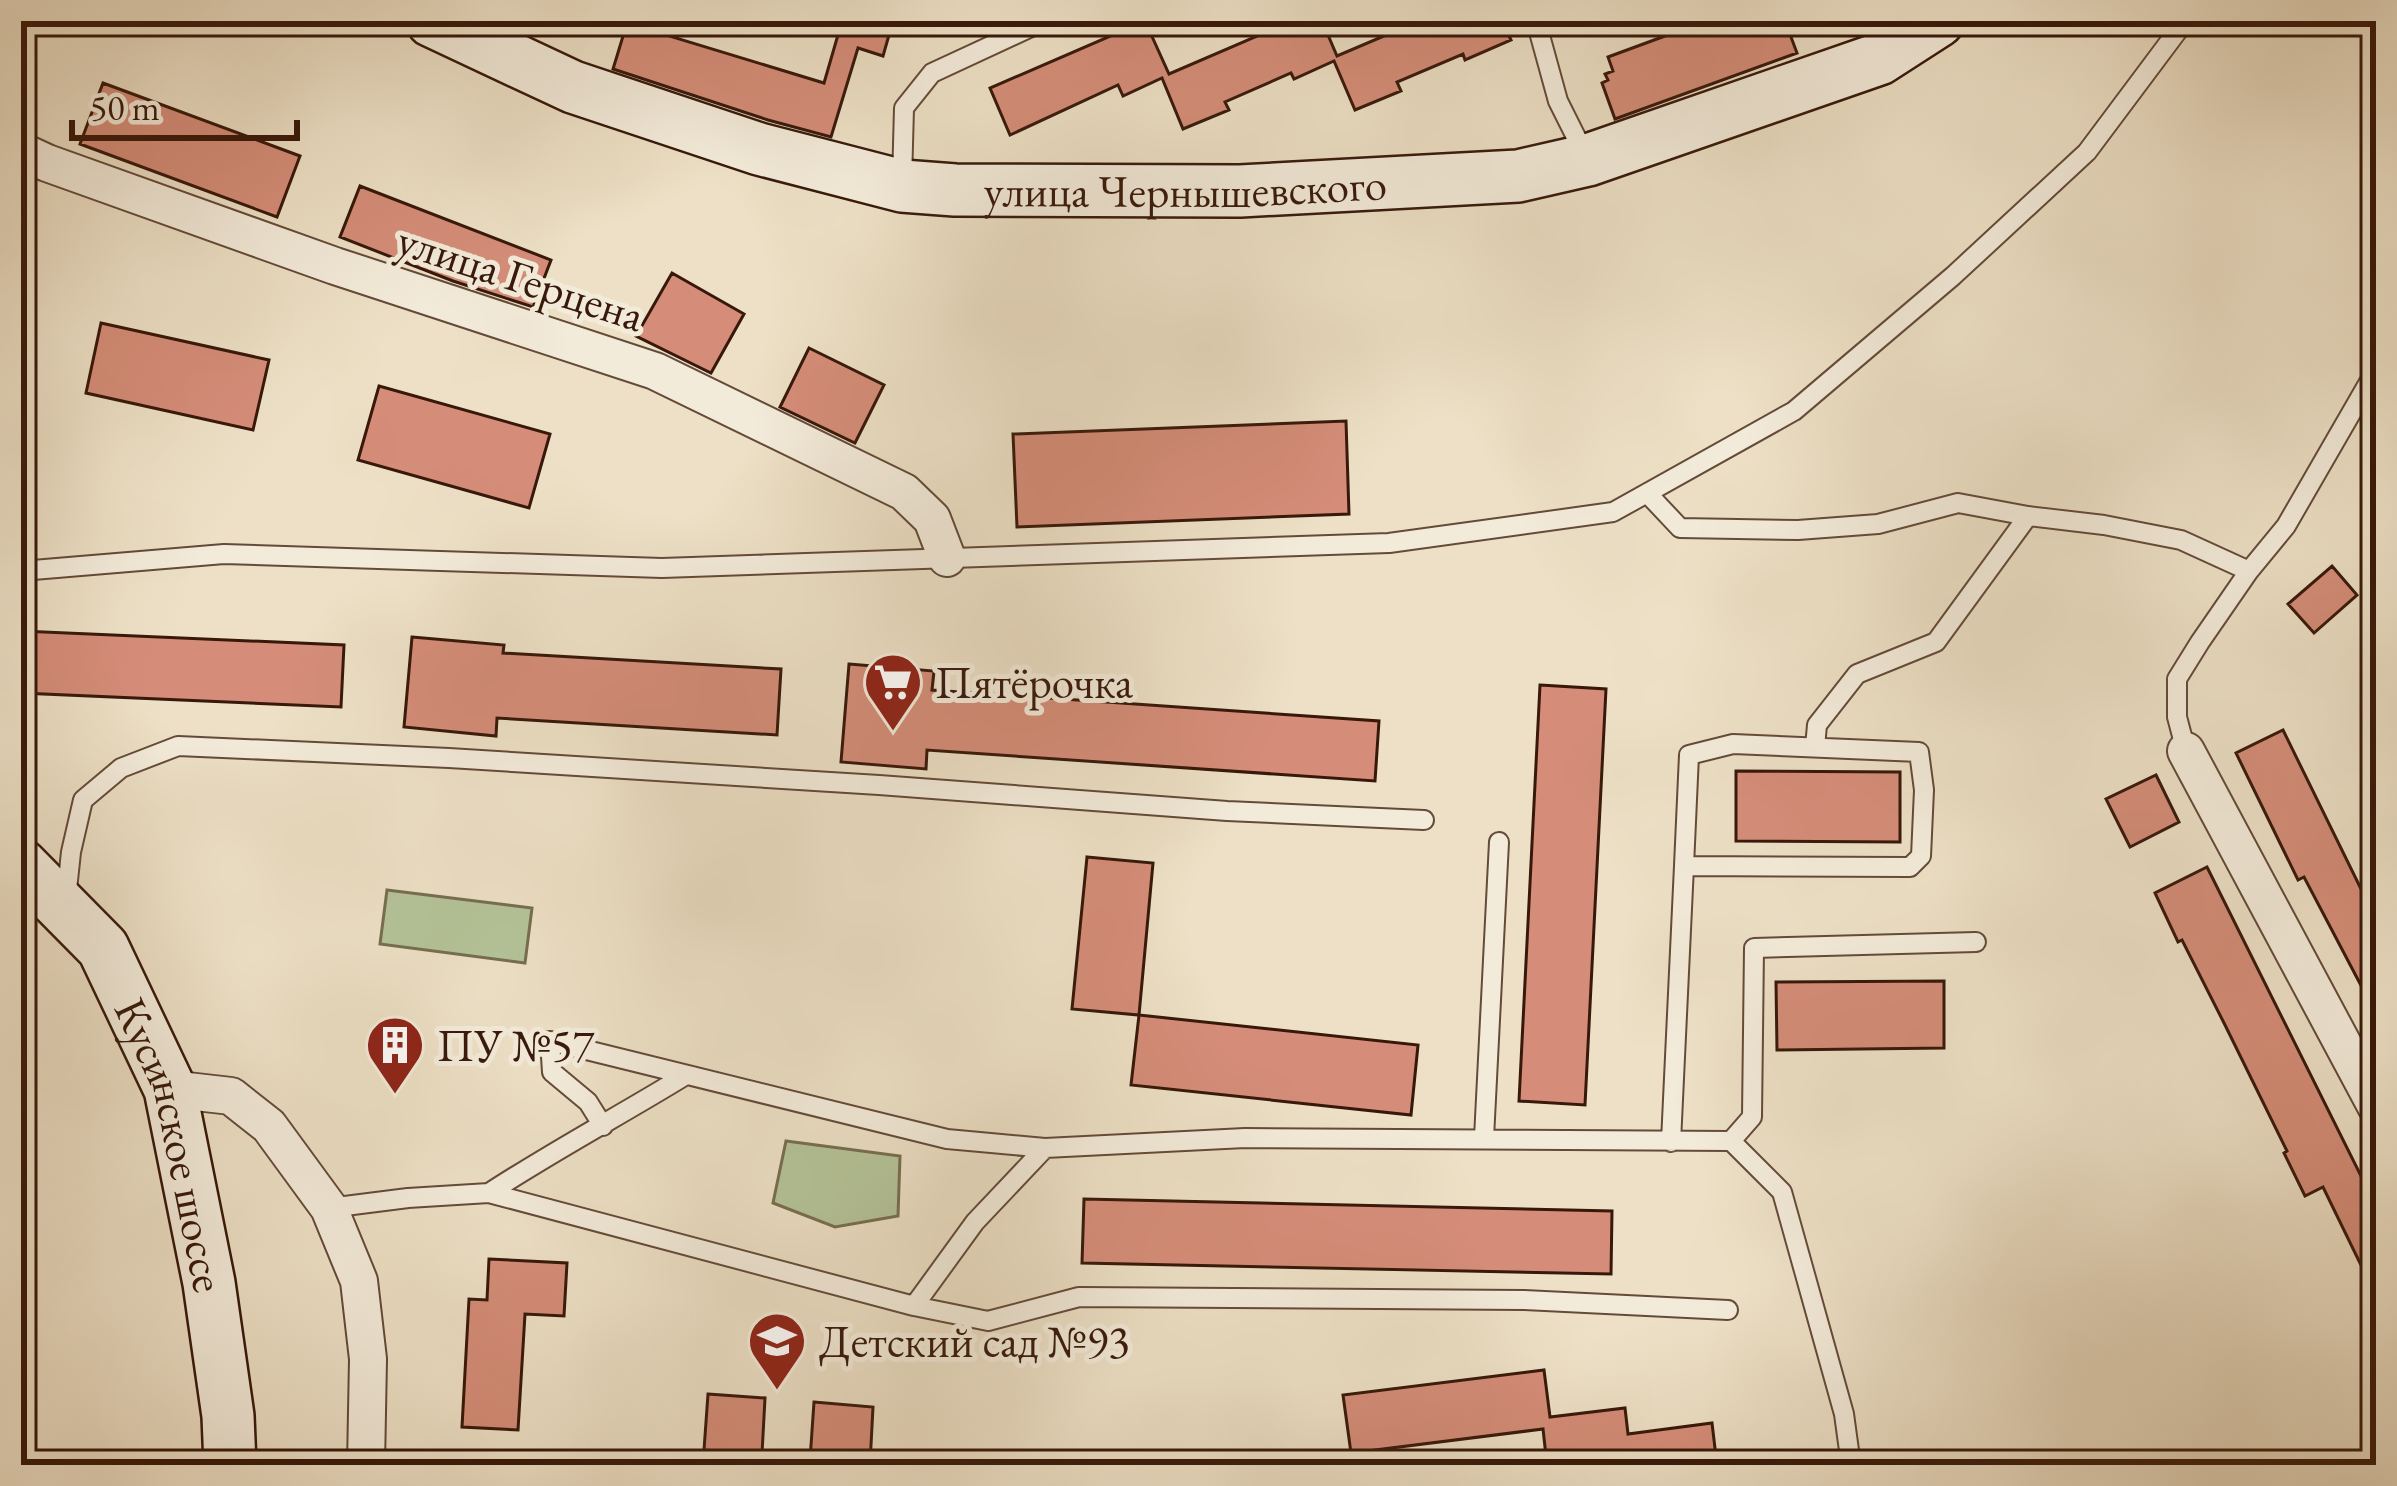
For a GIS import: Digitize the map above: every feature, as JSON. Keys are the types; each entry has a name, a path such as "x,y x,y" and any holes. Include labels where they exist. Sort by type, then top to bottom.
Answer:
{"main road":[{"name":"улица Чернышевского","path":"432,21 573,87 759,149 902,186 1240,191 1518,176 1588,160 1879,59 1938,21"},
{"name":"Кусинское шоссе","path":"21,865 103,947 170,1089 209,1283 228,1416 230,1465"}],"street":[{"name":"улица Герцена","path":"21,151 335,266 656,371 904,492 932,519 947,558"},
{"path":"2186,751 2376,1106"},
{"path":"170,1089 230,1096 269,1126 329,1208 359,1281 368,1359 366,1465"}],"lane":[{"path":"902,186 904,109 932,74 1044,21"},
{"path":"1536,21 1558,100 1588,160"},
{"path":"21,571 224,554 662,568 1389,543 1613,512 1794,411 1953,276 2087,152 2186,21"},
{"path":"2186,751 2177,717 2177,680 2249,571 2286,526 2376,370"},
{"path":"1647,493 1680,528 1798,530 1878,524 1958,503 2181,540 2249,571"},
{"path":"1815,747 1817,725 1857,674 1936,642 2027,516"},
{"path":"1671,1142 1689,754 1733,743 1919,752 1924,790 1921,856 1910,867 1684,866"},
{"path":"65,910 83,800 121,768 178,746 448,758 1424,820"},
{"path":"1484,1138 1498,842"},
{"path":"1731,1142 1752,1117 1754,948 1976,942"},
{"path":"603,1126 588,1102 551,1072 550,1041 947,1139 1045,1148 1246,1138 1731,1142 1782,1192 1844,1414 1851,1465"},
{"path":"489,1193 686,1075"},
{"path":"914,1306 975,1222 1045,1148"},
{"path":"329,1208 489,1193 988,1322 1079,1298 1524,1300 1728,1310"}],"green space":[{"path":"387,890 532,908 525,963 380,944"},
{"path":"786,1141 900,1156 898,1216 835,1227 773,1203"}],"building":[{"path":"842,21 891,28 883,56 858,48 831,137 613,69 627,23 824,83"},
{"path":"1145,21 1169,74 1292,21 1322,21 1337,56 1419,21 1502,21 1511,40 1397,82 1401,91 1355,110 1334,61 1294,79 1291,73 1225,102 1229,110 1183,129 1162,78 1123,96 1118,85 1010,135 990,88"},
{"path":"1660,21 1785,21 1797,53 1615,119 1602,83 1608,80 1605,74 1613,71 1608,57 1665,36"},
{"path":"103,83 300,156 277,217 80,144"},
{"path":"360,186 551,260 533,307 340,237"},
{"path":"672,273 744,314 711,373 636,336"},
{"path":"101,323 269,360 253,430 86,393"},
{"path":"809,348 884,385 855,443 780,407"},
{"path":"379,386 550,434 529,508 358,460"},
{"path":"1346,421 1349,514 1017,527 1013,434"},
{"path":"2332,566 2357,595 2314,633 2288,604"},
{"path":"21,631 344,645 341,707 21,693"},
{"path":"412,637 504,645 503,653 781,669 777,735 497,718 496,736 404,727"},
{"path":"849,664 934,671 932,690 1379,721 1375,781 927,750 926,769 841,762"},
{"path":"1540,685 1606,689 1585,1105 1519,1101"},
{"path":"2283,730 2362,891 2376,884 2376,1014 2304,877 2298,880 2236,753"},
{"path":"1736,771 1900,772 1900,842 1736,841"},
{"path":"2156,775 2179,822 2130,847 2106,799"},
{"path":"1087,857 1153,863 1139,1015 1072,1009"},
{"path":"2207,867 2376,1206 2376,1296 2323,1187 2305,1196 2225,1025 2155,893"},
{"path":"1944,981 1944,1048 1777,1050 1776,982"},
{"path":"1139,1015 1418,1045 1411,1115 1131,1085"},
{"path":"1084,1199 1612,1211 1611,1274 1082,1263"},
{"path":"489,1259 567,1263 564,1316 525,1314 518,1430 462,1427 469,1299 487,1300"},
{"path":"1544,1370 1550,1417 1625,1408 1628,1434 1712,1423 1717,1465 1547,1465 1543,1429 1351,1453 1343,1395"},
{"path":"708,1394 765,1398 762,1454 704,1450"},
{"path":"814,1402 873,1407 870,1464 810,1460"}],"place":[{"name":"Пятёрочка","path":"893,733"},
{"name":"ПУ №57","path":"395,1096"},
{"name":"Детский сад №93","path":"777,1392"}]}
